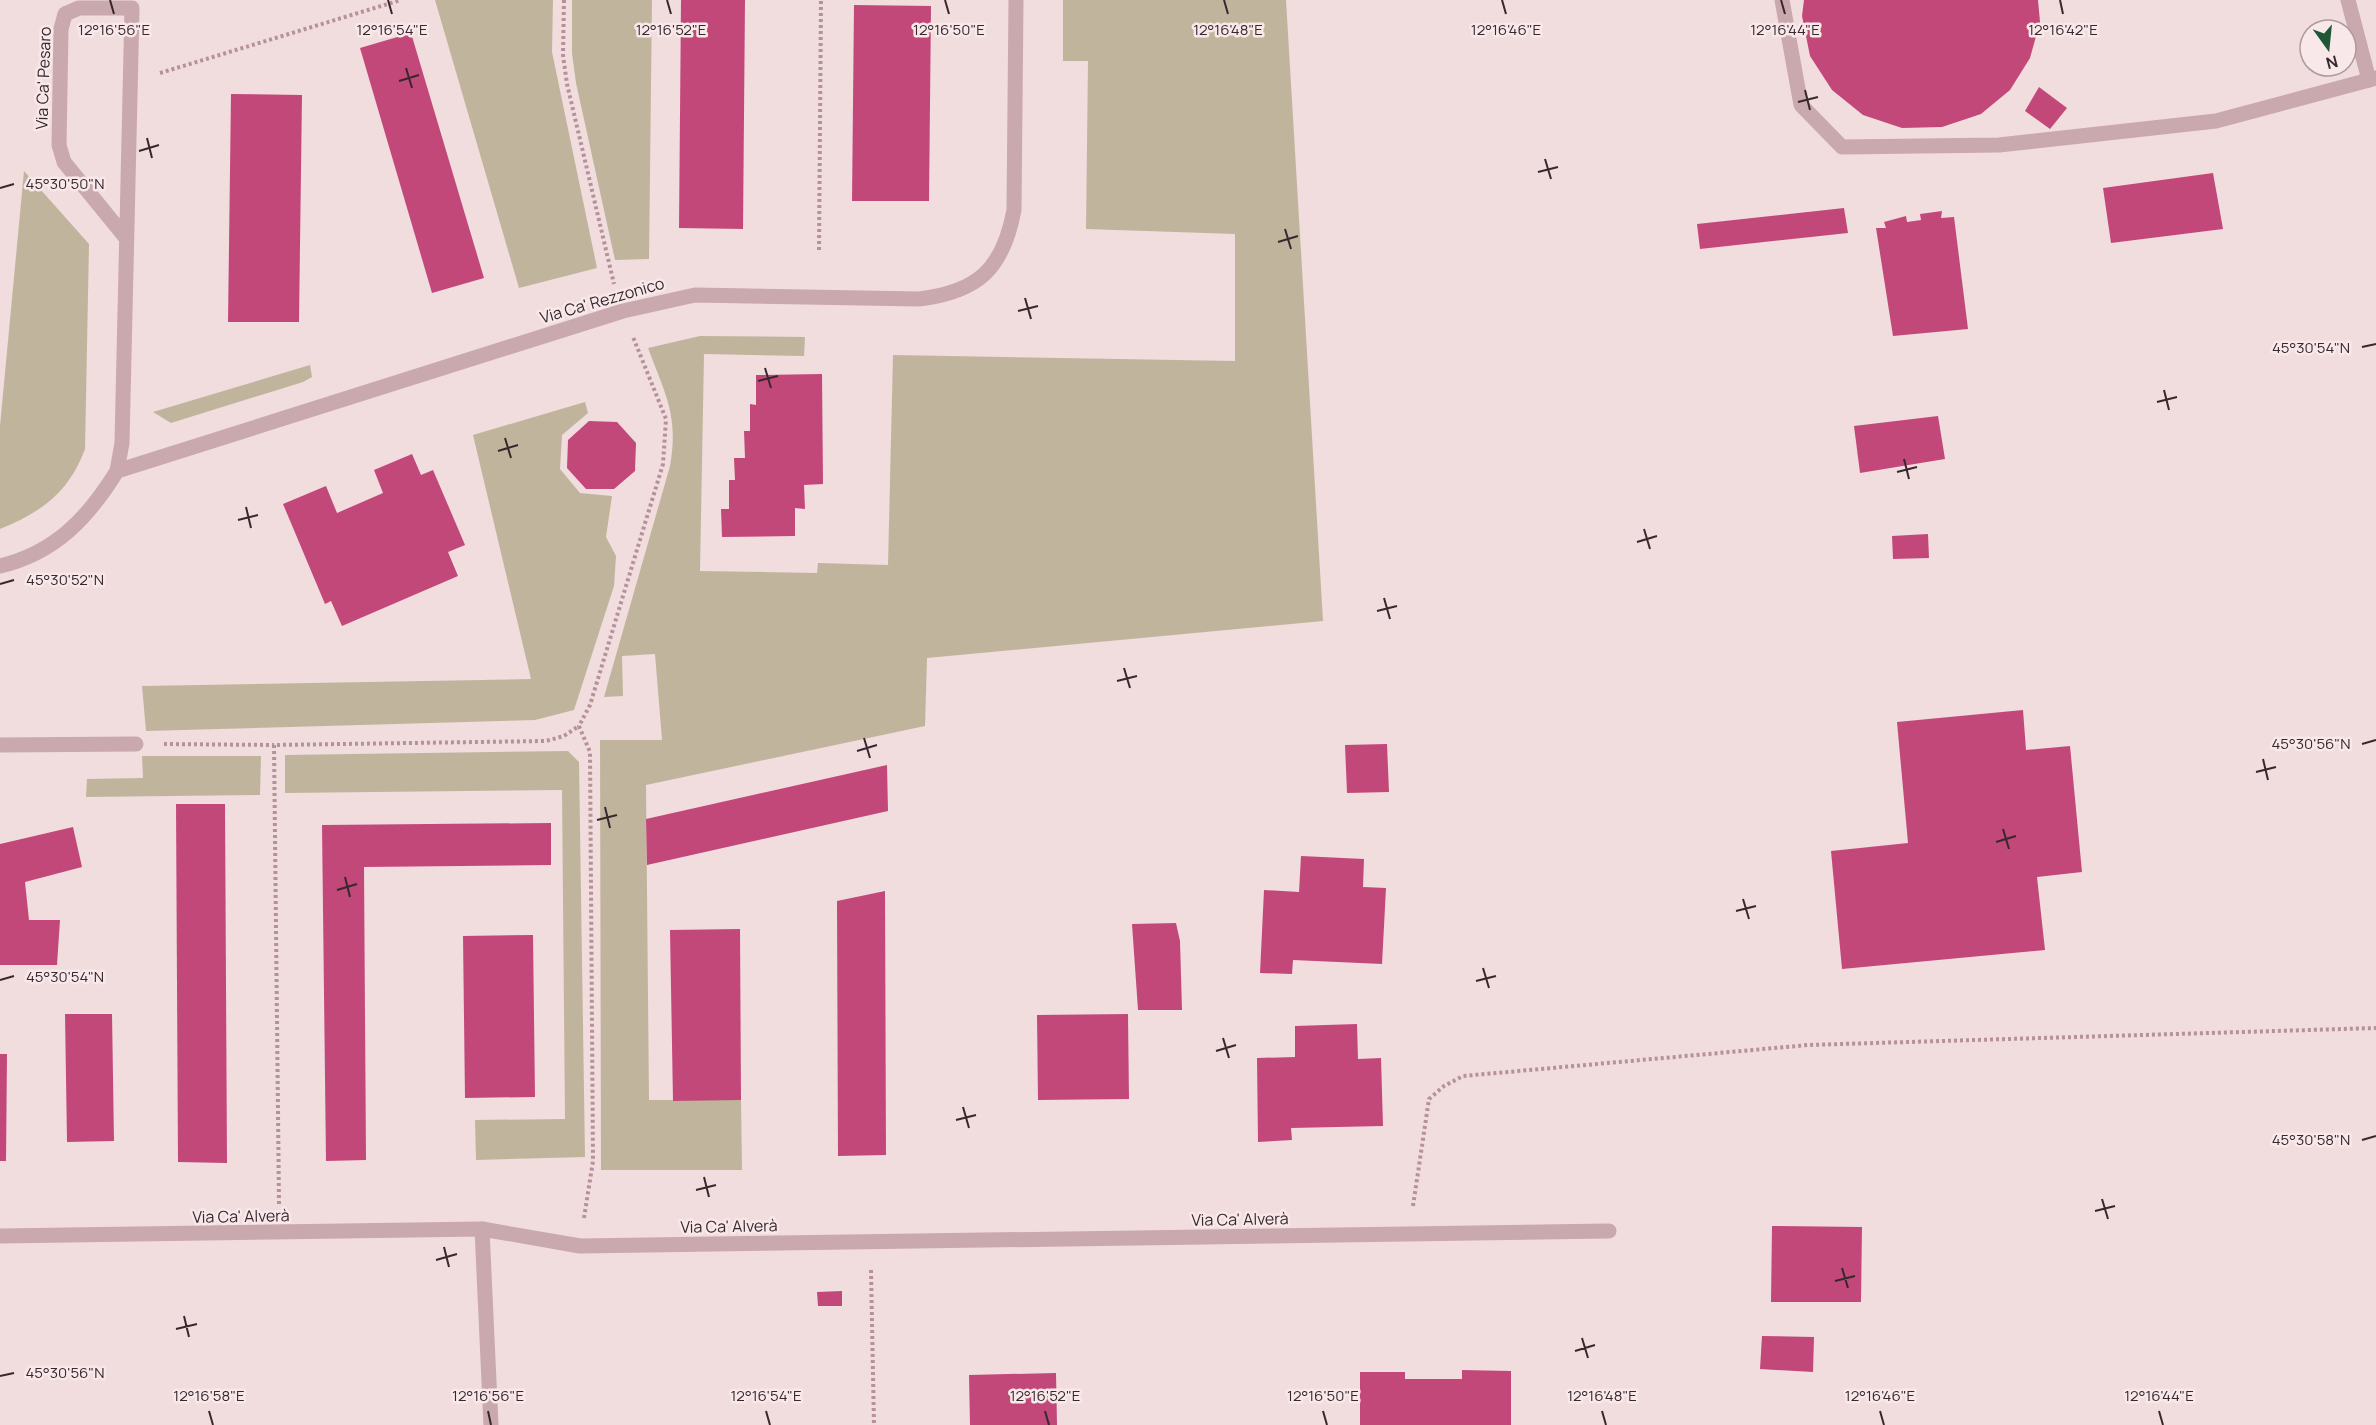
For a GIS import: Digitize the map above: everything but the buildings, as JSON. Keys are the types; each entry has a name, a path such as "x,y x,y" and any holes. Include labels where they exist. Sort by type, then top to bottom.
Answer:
{"street":[{"name":"Via Ca' Rezzonico","path":"117,471 623,311 695,295 919,299 944,296 966,288 986,274 999,258 1006,243 1014,210 1016,0"},
{"path":"1782,0 1801,105 1842,147 1999,145 2216,120 2372,79 2348,0"},
{"name":"Via Ca' Pesaro","path":"117,471 122,443 132,8 79,8 65,14 61,29 59,145 64,162 126,238"},
{"path":"0,566 40,553 66,536 102,495 117,471"},
{"path":"0,745 136,744"},
{"path":"482,1229 491,1425"},
{"name":"Via Ca' Alverà","path":"0,1236 482,1229 580,1246 1609,1231"}],"path":[{"path":"130,83 400,0"},
{"path":"136,744 274,745 546,741 564,736 579,726 593,693 663,464 666,419 609,271 567,84 563,55 564,0"},
{"path":"819,250 820,0"},
{"path":"579,726 590,752 593,1161 580,1246"},
{"path":"274,745 280,1233"},
{"path":"1409,1234 1430,1099 1444,1086 1463,1076 1808,1045 2376,1028"},
{"path":"871,1242 874,1425"}],"shaded area":[{"path":"435,0 553,0 552,52 597,268 519,288"},
{"path":"572,0 652,0 649,259 615,260 576,83 572,53"},
{"path":"1063,0 1286,0 1323,621 927,658 925,726 646,785 649,1100 741,1100 742,1170 601,1170 600,740 662,740 655,654 622,656 623,696 604,697 670,466 673,433 669,405 648,348 700,336 805,337 804,356 704,354 700,571 817,573 818,563 888,565 893,355 1235,361 1235,234 1086,229 1088,61 1063,61"},
{"path":"24,171 89,244 85,449 71,477 52,499 29,515 0,529 0,426"},
{"path":"310,365 312,377 303,382 171,423 153,412"},
{"path":"585,402 588,413 562,435 560,469 580,493 612,496 606,537 616,556 614,586 574,710 535,720 146,731 142,686 531,679 473,435"},
{"path":"568,751 579,762 585,1157 476,1160 475,1120 565,1119 562,790 285,793 285,755"},
{"path":"142,756 261,756 260,795 86,797 87,779 143,778"}]}
